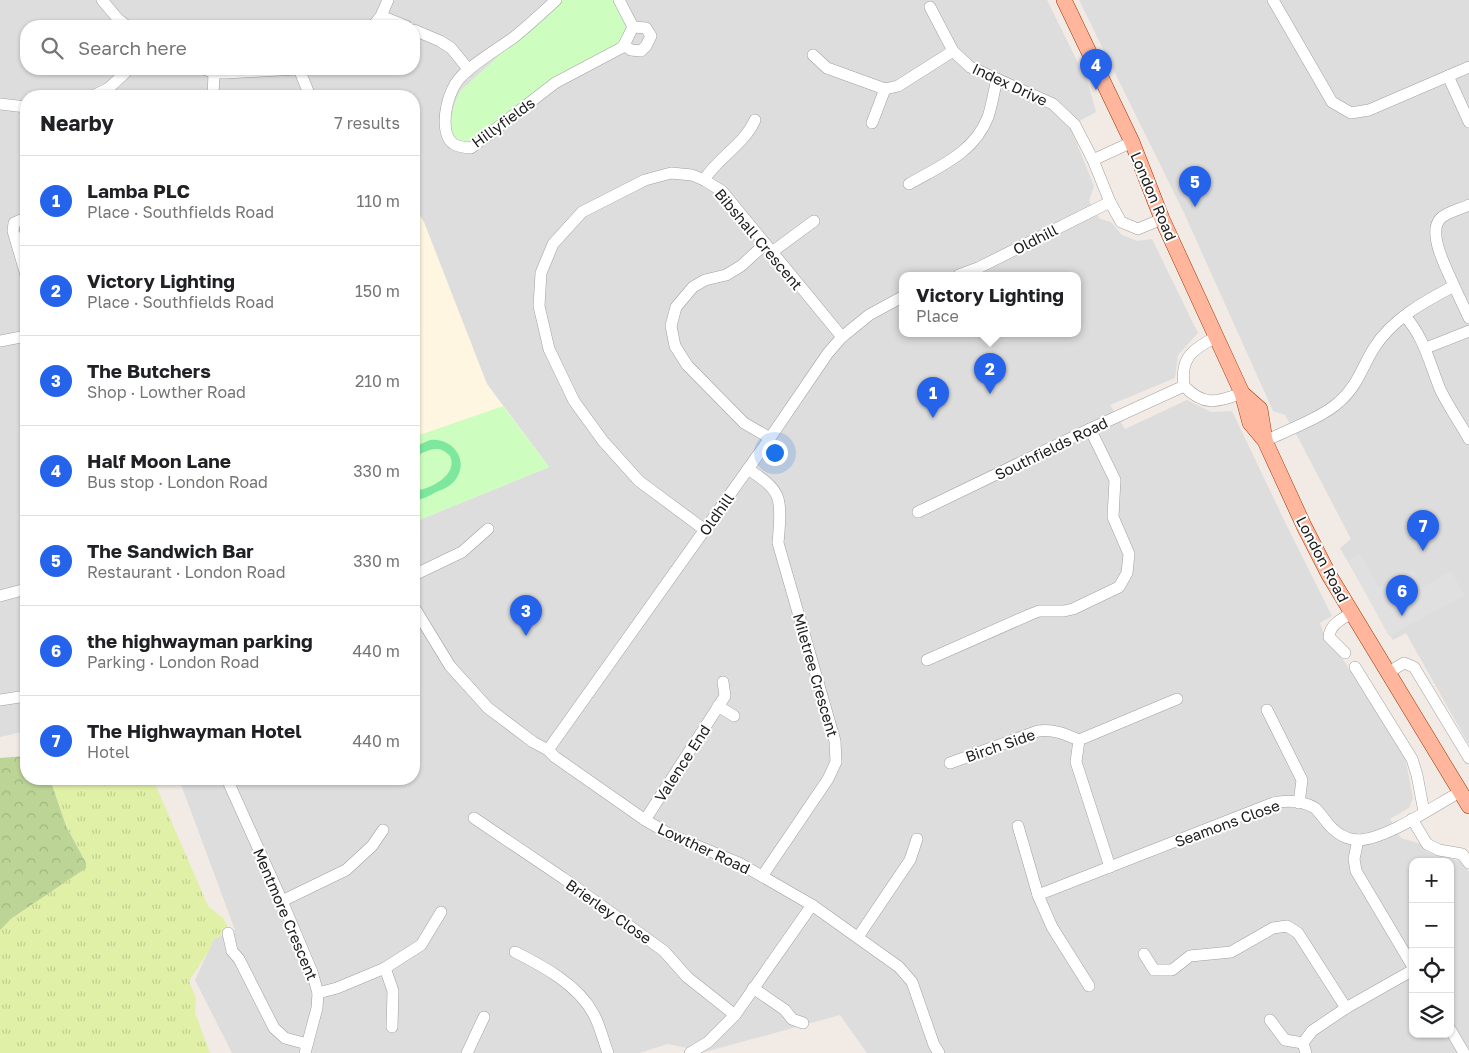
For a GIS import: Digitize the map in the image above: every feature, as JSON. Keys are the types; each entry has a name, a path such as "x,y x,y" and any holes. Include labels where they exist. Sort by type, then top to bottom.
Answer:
{"main road":[{"name":"London Road","path":"1064,0 1132,142 1162,219 1242,393 1260,409 1265,441 1304,526 1329,575 1469,806"}],"street":[{"path":"102,0 118,20"},
{"path":"378,20 388,0"},
{"name":"Hillyfields","path":"556,0 516,36 469,70 457,82 447,108 445,123 448,139 458,147 471,148 555,84 624,45"},
{"path":"619,0 633,27"},
{"path":"1273,0 1332,102 1351,113 1369,110 1469,67"},
{"name":"Index Drive","path":"930,7 953,52 970,67 1053,104 1075,125 1121,222 1138,228 1162,219"},
{"path":"381,16 391,20"},
{"path":"633,27 646,28 651,36 641,51 631,50 624,45 633,27"},
{"path":"420,33 451,48 469,70"},
{"path":"813,55 827,68 885,89 898,86 953,52"},
{"path":"105,90 123,75"},
{"path":"210,75 212,90"},
{"path":"300,75 307,90"},
{"path":"1448,76 1469,122"},
{"path":"909,184 952,160 970,147 988,118 997,79"},
{"path":"872,123 885,89"},
{"path":"0,104 20,106"},
{"path":"704,180 712,168 749,133 755,120"},
{"path":"1093,160 1132,142"},
{"name":"Bibshall Crescent","path":"705,530 639,481 603,441 574,401 549,349 539,306 542,273 553,244 582,212 645,180 671,173 692,175 722,191 842,337"},
{"name":"Oldhill","path":"967,272 1110,202"},
{"path":"1469,205 1442,217 1436,226 1435,238 1469,318"},
{"path":"20,220 14,223 13,231 20,248"},
{"path":"770,438 744,423 688,365 676,346 671,326 676,307 693,288 705,280 726,275 814,221"},
{"path":"1265,441 1338,404 1351,391 1373,349 1384,333 1420,304 1454,286"},
{"name":"Oldhill","path":"548,750 748,470 828,353 842,337 869,315 899,299"},
{"path":"1405,316 1414,326 1426,348 1441,390 1469,439"},
{"path":"1426,348 1469,331"},
{"path":"0,341 20,337"},
{"path":"1216,337 1198,346 1191,353 1184,368 1184,386 1196,398 1209,402 1242,393"},
{"name":"Southfields Road","path":"918,512 1184,386"},
{"path":"927,660 1039,611 1073,609 1119,588 1127,573 1129,554 1113,517 1115,480 1090,429"},
{"name":"Miletree Crescent","path":"748,470 766,483 777,496 780,513 778,544 836,741 836,762 828,779 763,875"},
{"path":"420,572 462,552 488,529"},
{"path":"0,596 20,591"},
{"path":"1345,653 1329,637 1329,633 1336,623 1352,613"},
{"name":"Lowther Road","path":"420,618 450,666 488,708 533,742 548,750 555,757 645,820 671,836 763,875 812,904 899,966 912,982 934,1045 939,1053"},
{"path":"1389,672 1404,664 1414,667 1469,758"},
{"path":"1355,667 1412,759 1424,812"},
{"name":"Valence End","path":"645,820 725,696 723,682"},
{"path":"0,700 20,697"},
{"path":"1110,867 1076,762 1079,740 1177,698"},
{"path":"718,706 734,716"},
{"path":"1267,710 1302,780 1299,803"},
{"name":"Birch Side","path":"950,762 1038,731 1057,731 1079,740"},
{"name":"Mentmore Crescent","path":"230,785 312,972 318,993 317,1008 306,1049"},
{"path":"1409,960 1356,872 1354,859 1358,840 1375,838 1460,792"},
{"name":"Seamons Close","path":"1038,895 1273,803 1283,801 1299,803 1316,809 1332,830 1346,838 1358,840"},
{"name":"Brierley Close","path":"474,818 563,878 664,951 687,977 734,1015"},
{"path":"1412,819 1427,844 1439,850 1462,854 1469,862"},
{"path":"1018,826 1038,895 1052,927 1089,986"},
{"path":"282,901 346,870 372,846 383,830"},
{"path":"858,937 910,860 917,839"},
{"path":"690,1053 708,1042 734,1015 812,904"},
{"path":"318,993 337,988 385,968 421,945 441,912"},
{"path":"1144,954 1154,970 1172,970 1190,956 1231,952 1273,928 1287,926 1298,934 1346,1008"},
{"path":"228,933 232,950 239,959 274,1028 285,1038 306,1049"},
{"path":"515,952 534,961 574,989 593,1013 608,1053"},
{"path":"385,968 393,991 392,1026"},
{"path":"1270,1020 1285,1040 1305,1048 1312,1031 1346,1008 1409,972"},
{"path":"753,988 785,1010 792,1019 803,1023"},
{"path":"468,1053 484,1017"},
{"path":"1454,1036 1464,1053"}],"shaded area":[{"path":"0,0 1047,0 1088,83 1096,112 1081,120 1073,134 1094,186 1089,201 1100,219 1111,222 1122,235 1137,241 1152,239 1198,333 1178,355 1175,378 1110,405 1125,429 1187,400 1211,412 1232,411 1332,616 1320,623 1326,640 1344,661 1405,757 1413,798 1409,808 1390,819 1401,838 1421,844 1426,851 1448,858 1409,858 1409,1038 1454,1038 1454,860 1464,863 1469,872 1469,1053 867,1053 840,1015 705,1052 668,1044 639,1053 232,1053 195,980 214,939 235,930 181,785 420,785 420,90 20,90 20,732 0,737"},
{"path":"1079,0 1469,0 1469,745 1406,633 1393,640 1340,548 1351,539 1285,415 1273,411 1185,215"},
{"path":"420,216 487,384 549,467 420,520"},
{"path":"1360,554 1379,588 1413,570 1423,587 1451,571 1465,595 1389,636 1348,561"}],"green space":[{"path":"560,0 613,0 627,29 618,45 470,142 460,141 451,134 451,122 452,112 460,91"},
{"path":"503,406 549,467 420,520 420,435"},
{"path":"430,440 445,442 456,451 461,464 456,479 447,487 420,499 420,490 427,488 447,475 452,463 450,456 441,450 432,449 420,454 420,444"},
{"path":"20,756 20,785 52,785 66,826 86,863 86,868 12,918 0,930 0,758"},
{"path":"52,785 156,785 208,906 223,918 228,927 223,929 221,936 214,939 189,981 196,998 195,1013 210,1053 0,1053 0,930 12,918 86,863 66,826"}],"place":[{"name":"Half Moon Lane","path":"1096,90"},
{"name":"The Sandwich Bar","path":"1195,207"},
{"name":"Victory Lighting","path":"990,394"},
{"name":"Lamba PLC","path":"933,418"},
{"name":"The Highwayman Hotel","path":"1423,551"},
{"name":"the highwayman parking","path":"1402,616"},
{"name":"The Butchers","path":"526,636"}]}
